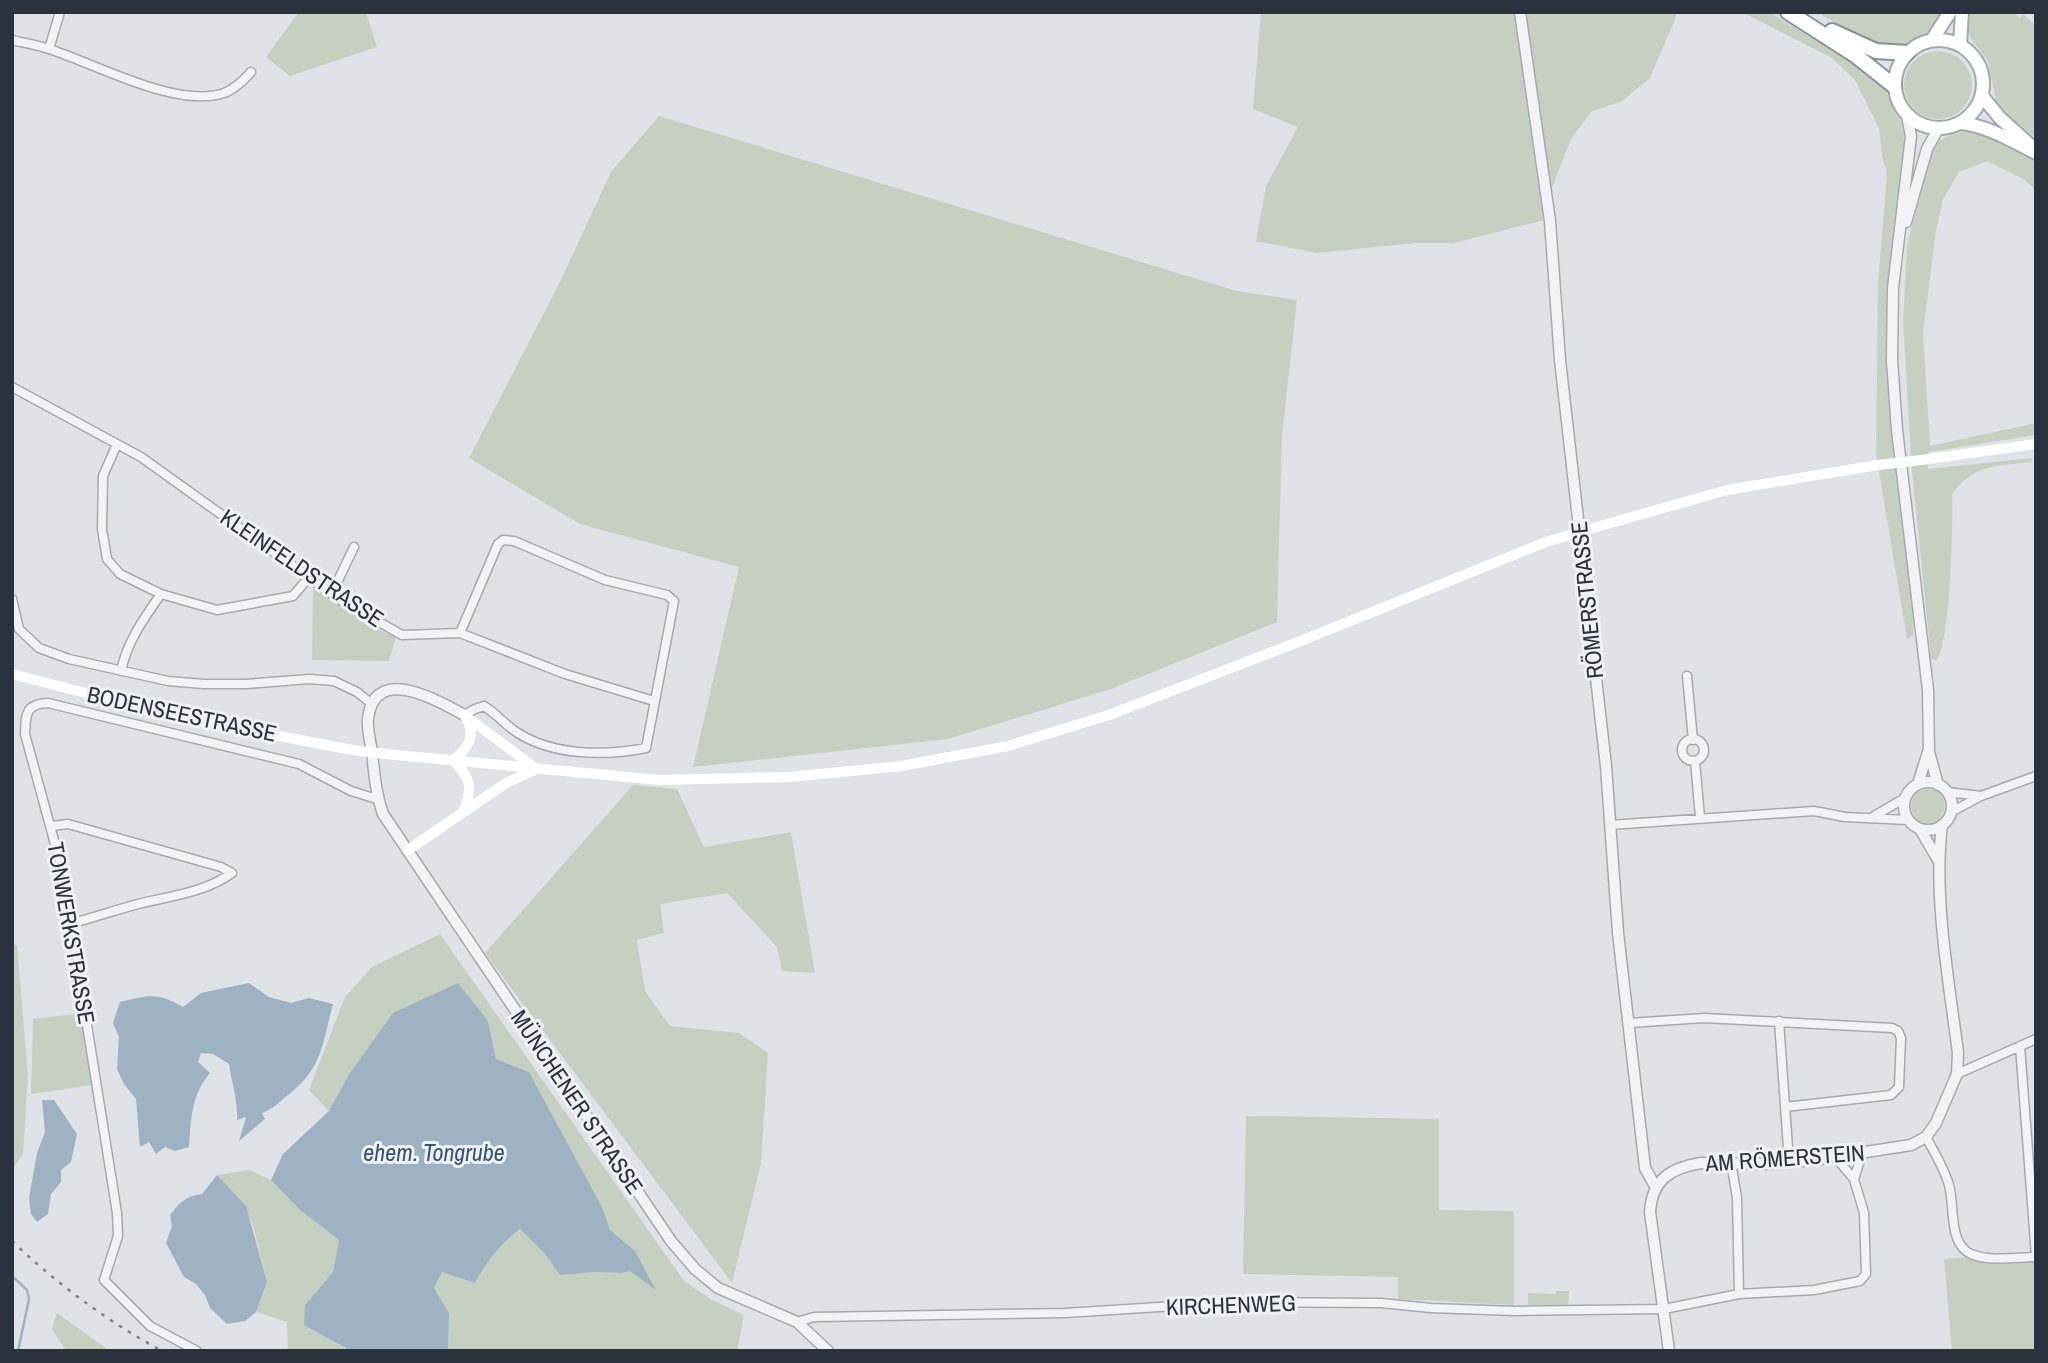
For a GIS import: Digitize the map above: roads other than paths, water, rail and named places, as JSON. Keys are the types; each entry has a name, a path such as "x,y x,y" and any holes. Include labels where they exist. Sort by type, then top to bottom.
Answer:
{"highway":[{"path":"1788,12 1855,55 1894,86"},
{"path":"1800,12 1877,51 1907,53"}],"main road":[{"path":"1932,40 1950,12"},
{"path":"1960,45 1962,12"},
{"path":"1961,123 1977,107 1982,96 1980,67 1972,55 1960,45 1947,40 1932,40 1918,45 1907,53 1900,63 1894,86 1896,97 1907,116 1922,125 1938,129 1961,123 1975,124 2036,152"},
{"path":"1982,96 2000,118 2036,152"},
{"name":"BODENSEESTRASSE","path":"12,674 171,715 385,754 660,780 790,776 902,766 1008,746 1121,711 1546,542 1600,526 1727,490 1878,464 2036,444"},
{"path":"464,715 538,769"},
{"path":"464,715 471,733 470,743 453,760 467,776 469,783 470,794 464,811"},
{"path":"408,850 506,783 538,769"}],"street":[{"path":"49,49 60,12"},
{"name":"RÖMERSTRASSE","path":"1520,12 1550,221 1560,360 1604,752 1618,933 1646,1168 1656,1186"},
{"path":"12,40 49,49 154,88 188,95 219,95 240,83 251,72"},
{"path":"1907,116 1911,136 1893,288 1892,360 1897,430 1928,690 1928,752 1938,785"},
{"path":"1899,246 1927,149 1938,129"},
{"name":"KLEINFELDSTRASSE","path":"12,387 141,457 332,593 402,635 460,633 565,674 654,701"},
{"path":"117,444 103,476 103,538 107,559 120,574 161,594 198,607 217,610 293,596 309,577"},
{"path":"377,799 368,722 372,704 388,691 414,691 432,697 464,715 484,706 517,733 536,742 567,750 599,753 646,748 674,601 667,595 605,580 514,541 503,540 498,544 460,633"},
{"path":"332,593 354,547"},
{"path":"121,671 124,656 140,623 161,594"},
{"path":"12,599 19,629 39,648 69,659 168,681 204,684 309,679 334,681 357,692 372,704"},
{"path":"1687,676 1693,740"},
{"name":"TONWERKSTRASSE","path":"197,1351 150,1326 104,1280 118,1236 117,1213 75,956 74,923 52,826 26,734 29,709 37,703 48,703 299,764 351,791 377,799"},
{"path":"1693,740 1699,742 1703,751 1701,758 1695,761 1688,760 1682,751 1684,744 1693,740"},
{"path":"1872,817 1905,798 1918,784 1928,752"},
{"path":"1695,761 1700,817"},
{"path":"1920,829 1935,829 1942,825 1951,812 1981,796 2036,776"},
{"path":"1918,784 1924,782 1938,785 1947,792 1951,812"},
{"path":"1947,792 1981,796"},
{"path":"1905,798 1908,820 1920,829 1938,860"},
{"name":"MÜNCHENER STRASSE","path":"377,799 383,814 671,1241 695,1269 718,1288 797,1322 828,1351"},
{"path":"1610,825 1814,811 1844,817 1908,820"},
{"path":"52,826 68,824 221,867 232,873 219,883 183,895 137,904 74,923"},
{"path":"1942,825 1938,860 1958,1053 1957,1074 1947,1102 1926,1137 1950,1187 1956,1237 1961,1247 1971,1254 1986,1257 2036,1257 2020,1046"},
{"path":"1629,1023 1704,1018 1892,1028 1898,1031 1901,1038 1899,1087 1896,1092 1891,1095 1785,1107"},
{"path":"1779,1021 1789,1162"},
{"path":"1957,1074 2036,1039"},
{"name":"AM RÖMERSTEIN","path":"1656,1186 1667,1175 1690,1165 1731,1162 1768,1164 1836,1158 1911,1145 1926,1137"},
{"path":"1854,1179 1862,1154"},
{"path":"1836,1158 1854,1179"},
{"path":"1731,1162 1737,1198 1739,1294"},
{"name":"KIRCHENWEG","path":"797,1322 814,1317 1065,1312 1237,1302 1381,1304 1514,1311 1664,1309 1739,1294 1814,1290 1864,1278 1864,1213 1854,1179"},
{"path":"1656,1186 1651,1198 1650,1212 1669,1351"}],"water":[{"path":"249,983 269,997 291,1003 309,998 333,1004 315,1065 300,1085 262,1113 265,1119 239,1141 246,1117 237,1120 229,1064 213,1054 201,1053 198,1062 210,1073 196,1099 189,1147 175,1151 165,1147 156,1154 149,1142 140,1147 136,1099 124,1084 117,1069 119,1037 113,1023 120,1002 153,996 183,1007 201,993"},
{"name":"ehem. Tongrube","path":"458,983 488,1021 496,1059 529,1072 603,1209 610,1230 635,1251 656,1290 630,1271 560,1275 545,1254 520,1229 494,1253 475,1283 442,1272 434,1288 449,1313 448,1351 351,1351 304,1325 305,1305 333,1272 339,1240 300,1210 271,1180 283,1154 329,1111 348,1076 393,1013"},
{"path":"42,1100 54,1100 77,1134 71,1162 61,1170 61,1182 51,1194 48,1214 37,1222 31,1214 29,1198 37,1153 45,1132"},
{"path":"217,1175 246,1206 267,1282 256,1312 245,1321 227,1324 210,1308 205,1295 196,1284 184,1277 166,1243 172,1226 170,1215 184,1200 202,1194"}],"waterway":[{"path":"12,1276 27,1290 29,1299 18,1351"}],"railway":[{"path":"12,1241 83,1301 162,1351"}]}
